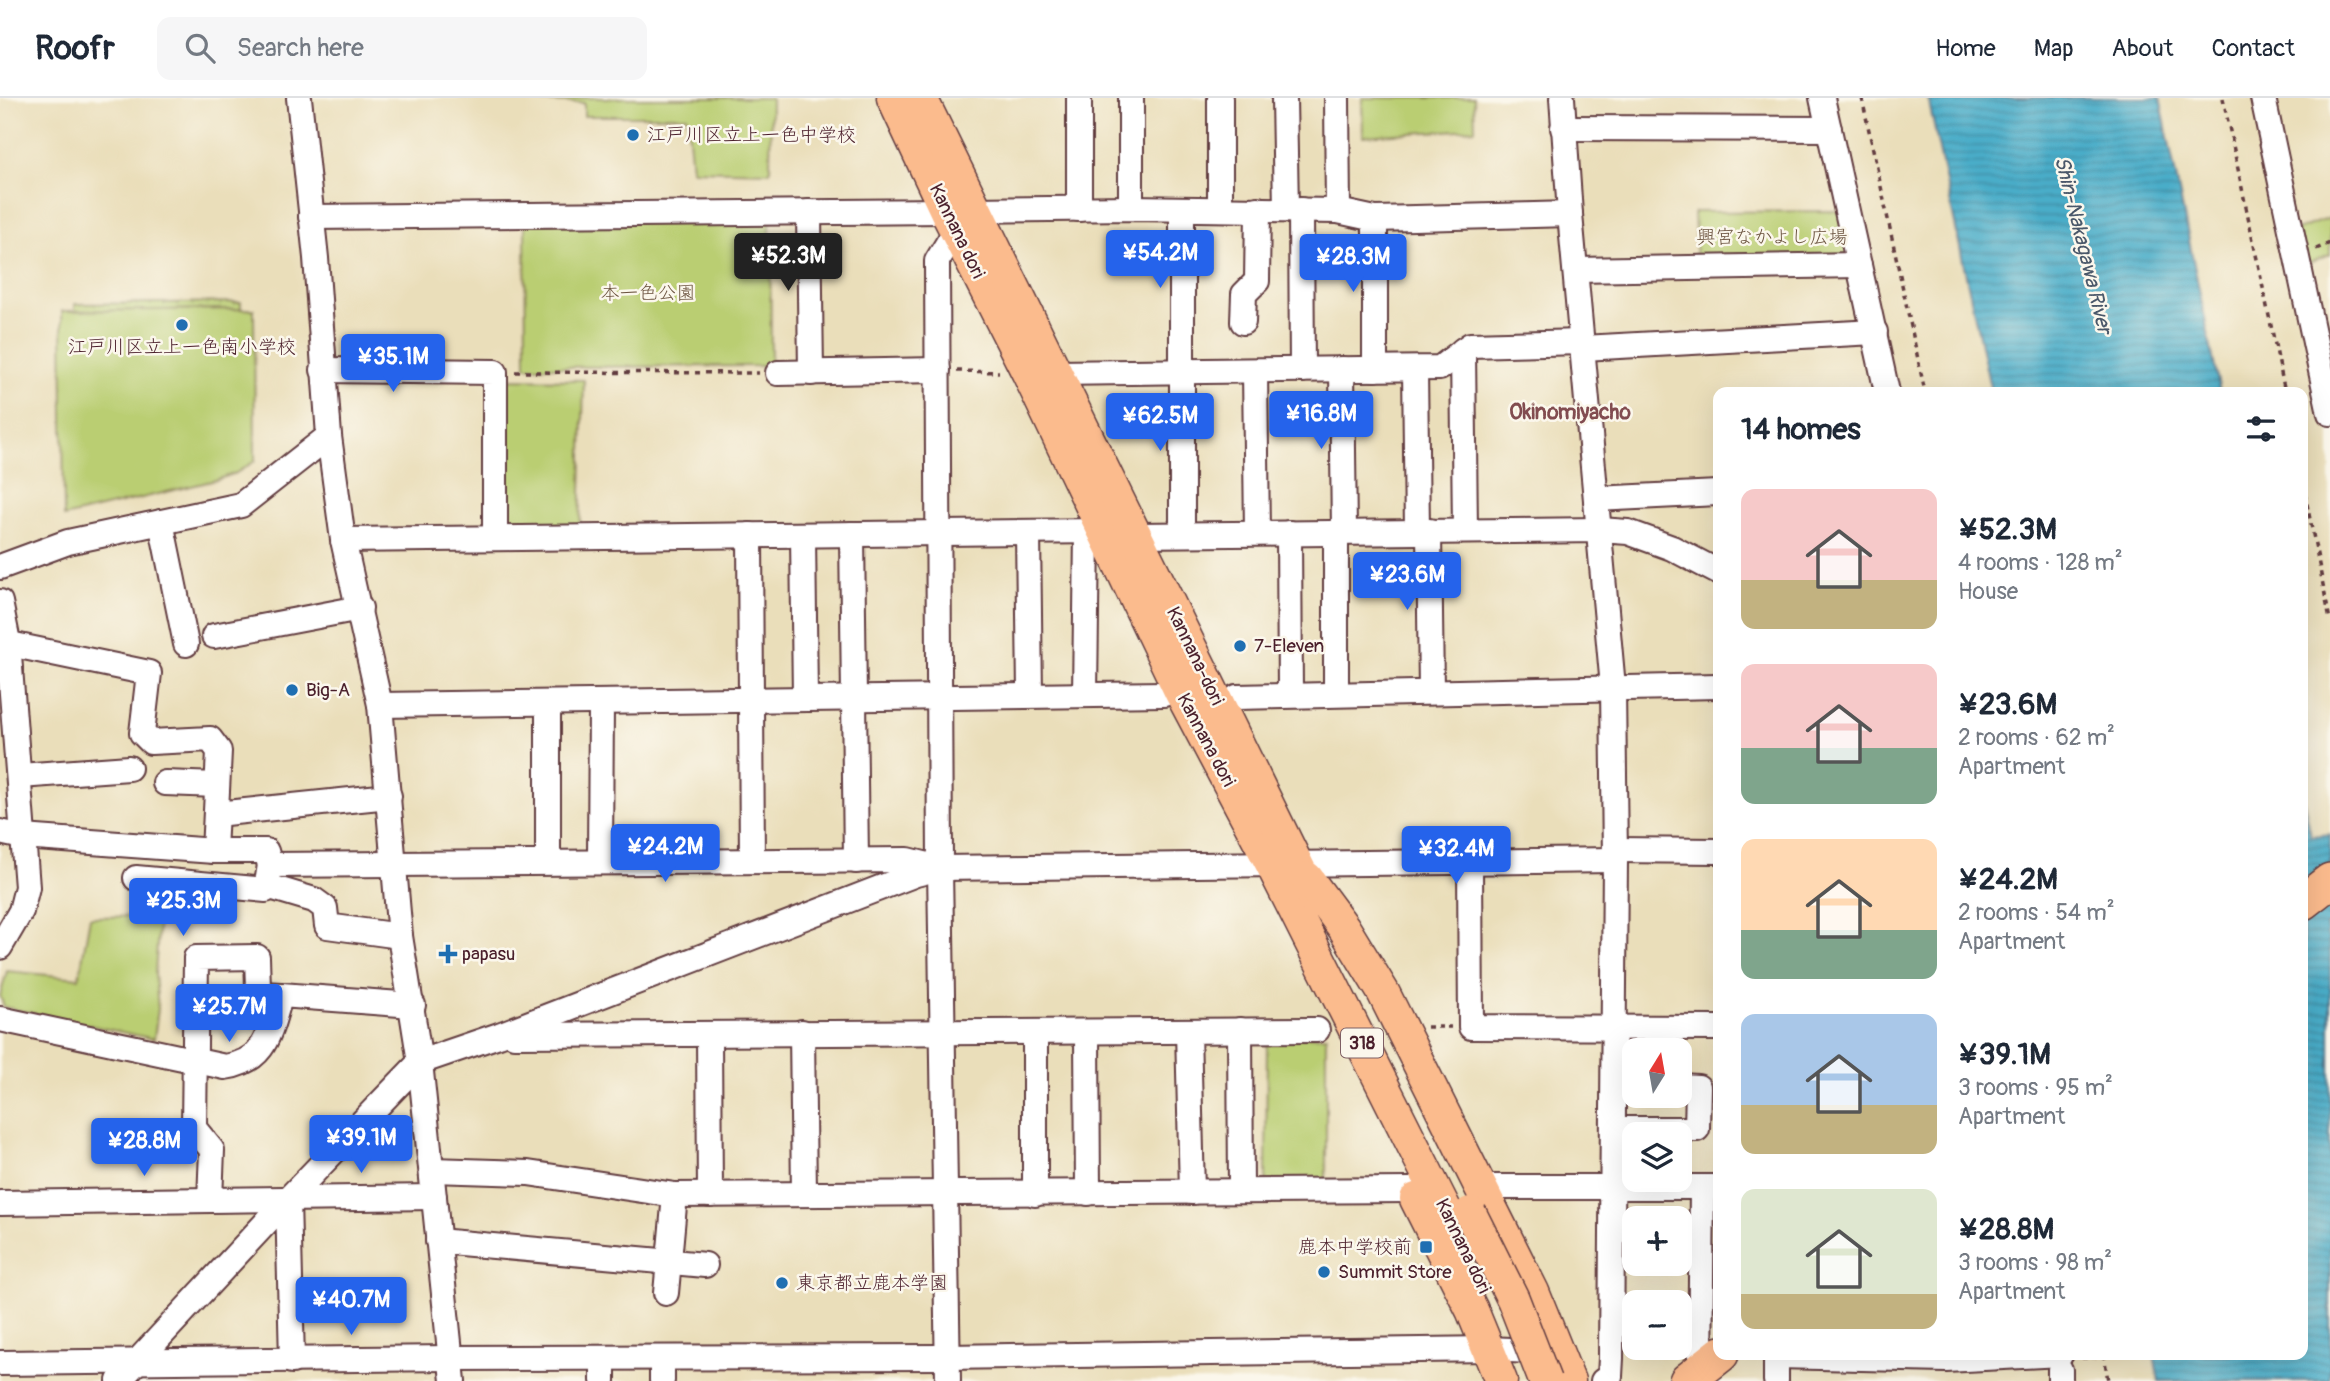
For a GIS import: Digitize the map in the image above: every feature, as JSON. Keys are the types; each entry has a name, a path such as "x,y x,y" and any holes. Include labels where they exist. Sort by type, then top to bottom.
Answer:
{"highway":[{"path":"2308,898 2330,881"}],"main road":[{"name":"Kannana dori","path":"893,98 960,217 1042,373 1095,531 1181,693 1284,863 1467,1208 1513,1298 1545,1381"},
{"name":"318","path":"921,98 960,217"},
{"name":"Kannana-dori","path":"1042,373 1136,535 1284,863"},
{"path":"1284,863 1293,937 1311,989 1455,1276 1490,1349 1502,1381"},
{"path":"1284,863 1344,928 1382,992 1467,1208 1532,1292 1563,1367"},
{"name":"Kannana dori","path":"1467,1208 1492,1306 1521,1381"}],"street":[{"path":"299,98 329,436 343,540 380,705 400,936 421,1062 451,1369"},
{"path":"1079,98 1079,209"},
{"path":"1131,98 1131,208"},
{"path":"1220,98 1220,209"},
{"path":"1284,98 1302,370"},
{"path":"1337,98 1338,211"},
{"path":"1562,98 1613,687 1614,1027 1622,1073"},
{"path":"1822,98 1887,387"},
{"path":"2263,98 2322,337 2330,413"},
{"path":"1563,128 1829,129"},
{"path":"311,217 809,212 960,217 1131,208 1338,211 1375,219 1570,214"},
{"path":"1182,209 1182,534"},
{"path":"1243,322 1244,294 1257,281 1258,209"},
{"path":"809,212 811,373"},
{"path":"947,1369 940,868 937,261 960,217"},
{"path":"1375,219 1375,369"},
{"path":"1576,270 1859,265"},
{"path":"1042,373 1440,368 1470,345 1583,345 1875,332"},
{"path":"1463,350 1465,531"},
{"path":"1336,694 1342,369"},
{"path":"1415,369 1432,692"},
{"path":"324,370 495,372 495,538"},
{"path":"778,373 938,370"},
{"path":"1255,370 1257,533"},
{"path":"0,567 68,542 241,505 329,436"},
{"path":"1596,499 1713,493"},
{"path":"162,522 186,644"},
{"path":"1136,535 1600,530 1628,532 1672,548 1713,569"},
{"path":"343,540 1095,531 1085,695"},
{"path":"1028,532 1030,695"},
{"path":"1289,533 1290,695"},
{"path":"852,534 856,861"},
{"path":"750,535 752,861"},
{"path":"803,535 805,698"},
{"path":"0,602 7,720 20,776 12,835 27,887 21,911 0,947"},
{"path":"214,636 360,608"},
{"path":"4,642 149,673 142,733 151,741 209,739 219,751 215,851"},
{"path":"1237,697 1713,686"},
{"path":"380,705 1164,694"},
{"path":"548,703 548,862"},
{"path":"600,861 601,703"},
{"path":"20,776 129,768"},
{"path":"164,783 217,785"},
{"path":"216,814 389,796"},
{"path":"12,835 215,851 266,851 266,890 136,878"},
{"path":"120,1381 288,1199 421,1062 499,1035 916,874 940,868 1470,863 1713,851"},
{"path":"268,876 394,863 908,860 940,868"},
{"path":"1470,863 1471,1027 1713,1028"},
{"path":"268,876 325,908 327,926 400,936"},
{"path":"210,1200 212,1150 194,1128 196,958 257,957 258,988 263,994 413,1005"},
{"path":"0,1019 195,1062 225,1067 239,1066 257,1056 267,1037 281,995"},
{"path":"1240,1030 1241,1191"},
{"path":"499,1035 1317,1030"},
{"path":"1188,1031 1192,1192"},
{"path":"802,1032 804,1194"},
{"path":"1035,1032 1035,1194"},
{"path":"1087,1032 1088,1193"},
{"path":"709,1034 709,1195"},
{"path":"1614,1129 1697,1129 1698,1087 1692,1087"},
{"path":"1608,1379 1614,1129 1622,1093"},
{"path":"432,1170 528,1173 675,1195 1411,1190"},
{"path":"1467,1208 1613,1187 1711,1187 1703,1369"},
{"path":"666,1293 675,1195"},
{"path":"0,1203 434,1197"},
{"path":"288,1199 292,1361"},
{"path":"438,1241 705,1265"},
{"path":"0,1363 292,1361 451,1369 662,1370 703,1359 947,1369 1490,1349 1563,1367"},
{"path":"1776,1360 1776,1381"},
{"path":"1861,1360 1946,1365 1984,1360"},
{"path":"2044,1360 2064,1365"}],"path":[{"path":"1862,98 1924,387"},
{"path":"2223,98 2284,387"},
{"path":"938,370 1042,373"},
{"path":"495,372 778,373"},
{"path":"2308,509 2330,620"},
{"path":"1418,1027 1471,1027"},
{"path":"2105,1360 2108,1381"}],"green space":[{"path":"543,98 771,98 770,172 692,170 687,116 584,116 584,103 543,102"},
{"path":"1362,98 1474,98 1475,129 1363,136"},
{"name":"興宮なかよし広場","path":"1842,211 1853,262 1696,264 1694,212"},
{"path":"2330,218 2330,255 2303,265 2294,231"},
{"name":"本一色公園","path":"770,220 771,366 526,367 525,221"},
{"path":"241,302 241,309 75,311 75,304"},
{"path":"254,309 255,461 236,473 216,480 64,517 62,311"},
{"path":"502,379 584,380 580,530 502,529"},
{"path":"159,916 155,974 158,1009 154,1039 4,1007 0,996 7,971 79,978 90,917"},
{"path":"1326,1036 1326,1183 1266,1184 1267,1037"}],"water":[{"name":"Shin-Nakagawa River","path":"1928,98 2160,98 2219,387 1990,387"},
{"path":"2308,821 2311,836 2330,834 2330,924 2326,925 2330,951 2330,1381 2159,1381 2155,1360 2308,1360"}],"place":[{"name":"江戸川区立上一色中学校","path":"633,135"},
{"name":"江戸川区立上一色南小学校","path":"182,325"},
{"name":"7-Eleven","path":"1240,646"},
{"name":"Big-A","path":"292,690"},
{"name":"papasu","path":"448,954"},
{"name":"鹿本中学校前","path":"1426,1247"},
{"name":"Summit Store","path":"1324,1272"},
{"name":"東京都立鹿本学園","path":"782,1283"}],"district":[{"name":"Okinomiyacho","path":"1570,412"}]}
